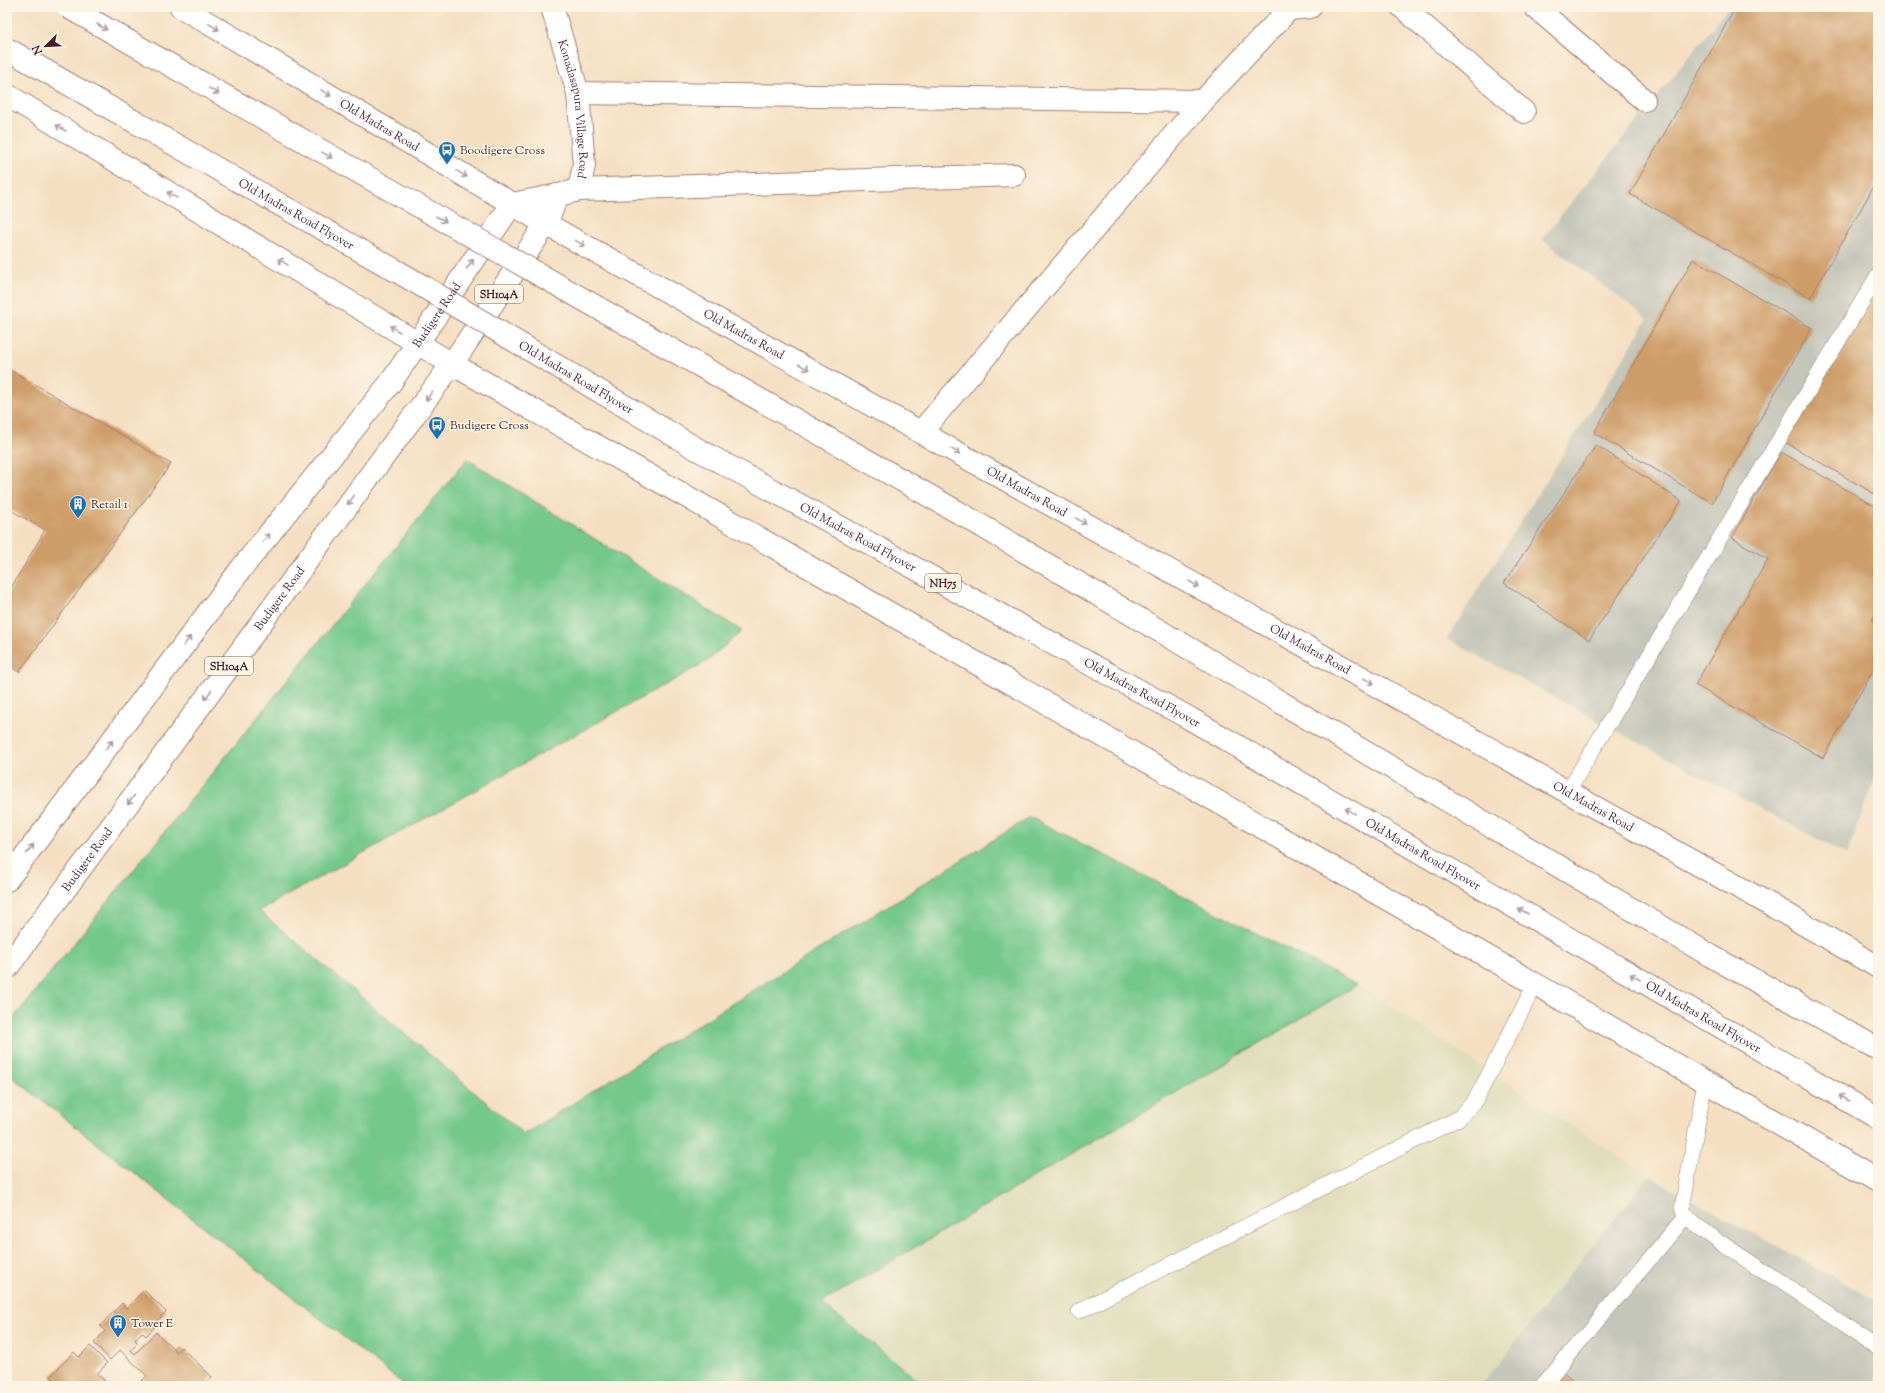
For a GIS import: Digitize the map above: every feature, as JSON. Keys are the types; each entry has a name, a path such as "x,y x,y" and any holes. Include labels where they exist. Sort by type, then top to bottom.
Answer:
{"main road":[{"path":"68,7 963,515 1704,952 1878,1050"},
{"name":"Old Madras Road","path":"181,7 546,224 1877,965"},
{"name":"Konadasapura Village Road","path":"546,224 568,192 584,164 578,93 552,7"},
{"path":"921,432 1203,101 1288,8 1310,7"},
{"path":"1402,7 1524,112"},
{"path":"1535,7 1644,100"},
{"name":"Old Madras Road Flyover","path":"7,49 407,277 697,449 1189,718 1878,1118"},
{"path":"578,93 1203,101"},
{"path":"7,95 452,364 675,490 1878,1181"},
{"path":"512,204 568,192 1014,175"},
{"name":"Budigere Road","path":"7,880 241,569 391,382 416,342 512,204"},
{"name":"Budigere Road","path":"7,968 452,364 546,224"}],"lane":[{"path":"1568,792 1878,275"},
{"path":"1079,1311 1459,1118 1476,1099 1535,985"},
{"path":"1705,1082 1682,1208 1686,1216 1718,1241 1878,1347"},
{"path":"1542,1386 1686,1216"}],"shaded area":[{"path":"1729,7 1878,7 1878,769 1847,855 1447,639 1648,319 1542,239"},
{"path":"1357,985 1649,1176 1480,1386 925,1386 821,1303"},
{"path":"1649,1176 1878,1302 1878,1386 1480,1386"}],"green space":[{"path":"467,459 742,631 706,662 259,911 524,1134 1030,817 1357,985 821,1303 925,1386 406,1386 7,1073 7,1026"}],"building":[{"path":"1736,7 1765,7 1768,9 1769,7 1878,7 1878,179 1810,298 1630,194"},
{"path":"1693,259 1812,328 1712,503 1594,433"},
{"path":"1878,279 1878,496 1785,442"},
{"name":"Retail 1","path":"7,368 171,464 19,672 7,664 7,595 45,530 7,508"},
{"path":"1596,445 1681,501 1589,640 1504,583"},
{"path":"1781,452 1878,508 1878,609 1872,620 1878,623 1878,662 1823,758 1695,685 1768,559 1732,538"},
{"name":"Tower E","path":"144,1290 166,1312 154,1324 156,1326 146,1336 142,1332 135,1340 138,1343 131,1350 135,1354 156,1332 177,1352 181,1347 212,1377 207,1382 211,1386 137,1386 147,1376 120,1350 110,1360 94,1343 105,1331 100,1326 122,1303 126,1308"},
{"path":"90,1346 107,1363 97,1374 110,1386 47,1386 54,1380 51,1376 74,1352 79,1357"},
{"path":"1561,1370 1580,1386 1547,1386"}],"place":[{"name":"Boodigere Cross","path":"447,165"},
{"name":"Budigere Cross","path":"437,440"},
{"name":"Retail 1","path":"78,519"},
{"name":"Tower E","path":"118,1338"}]}
